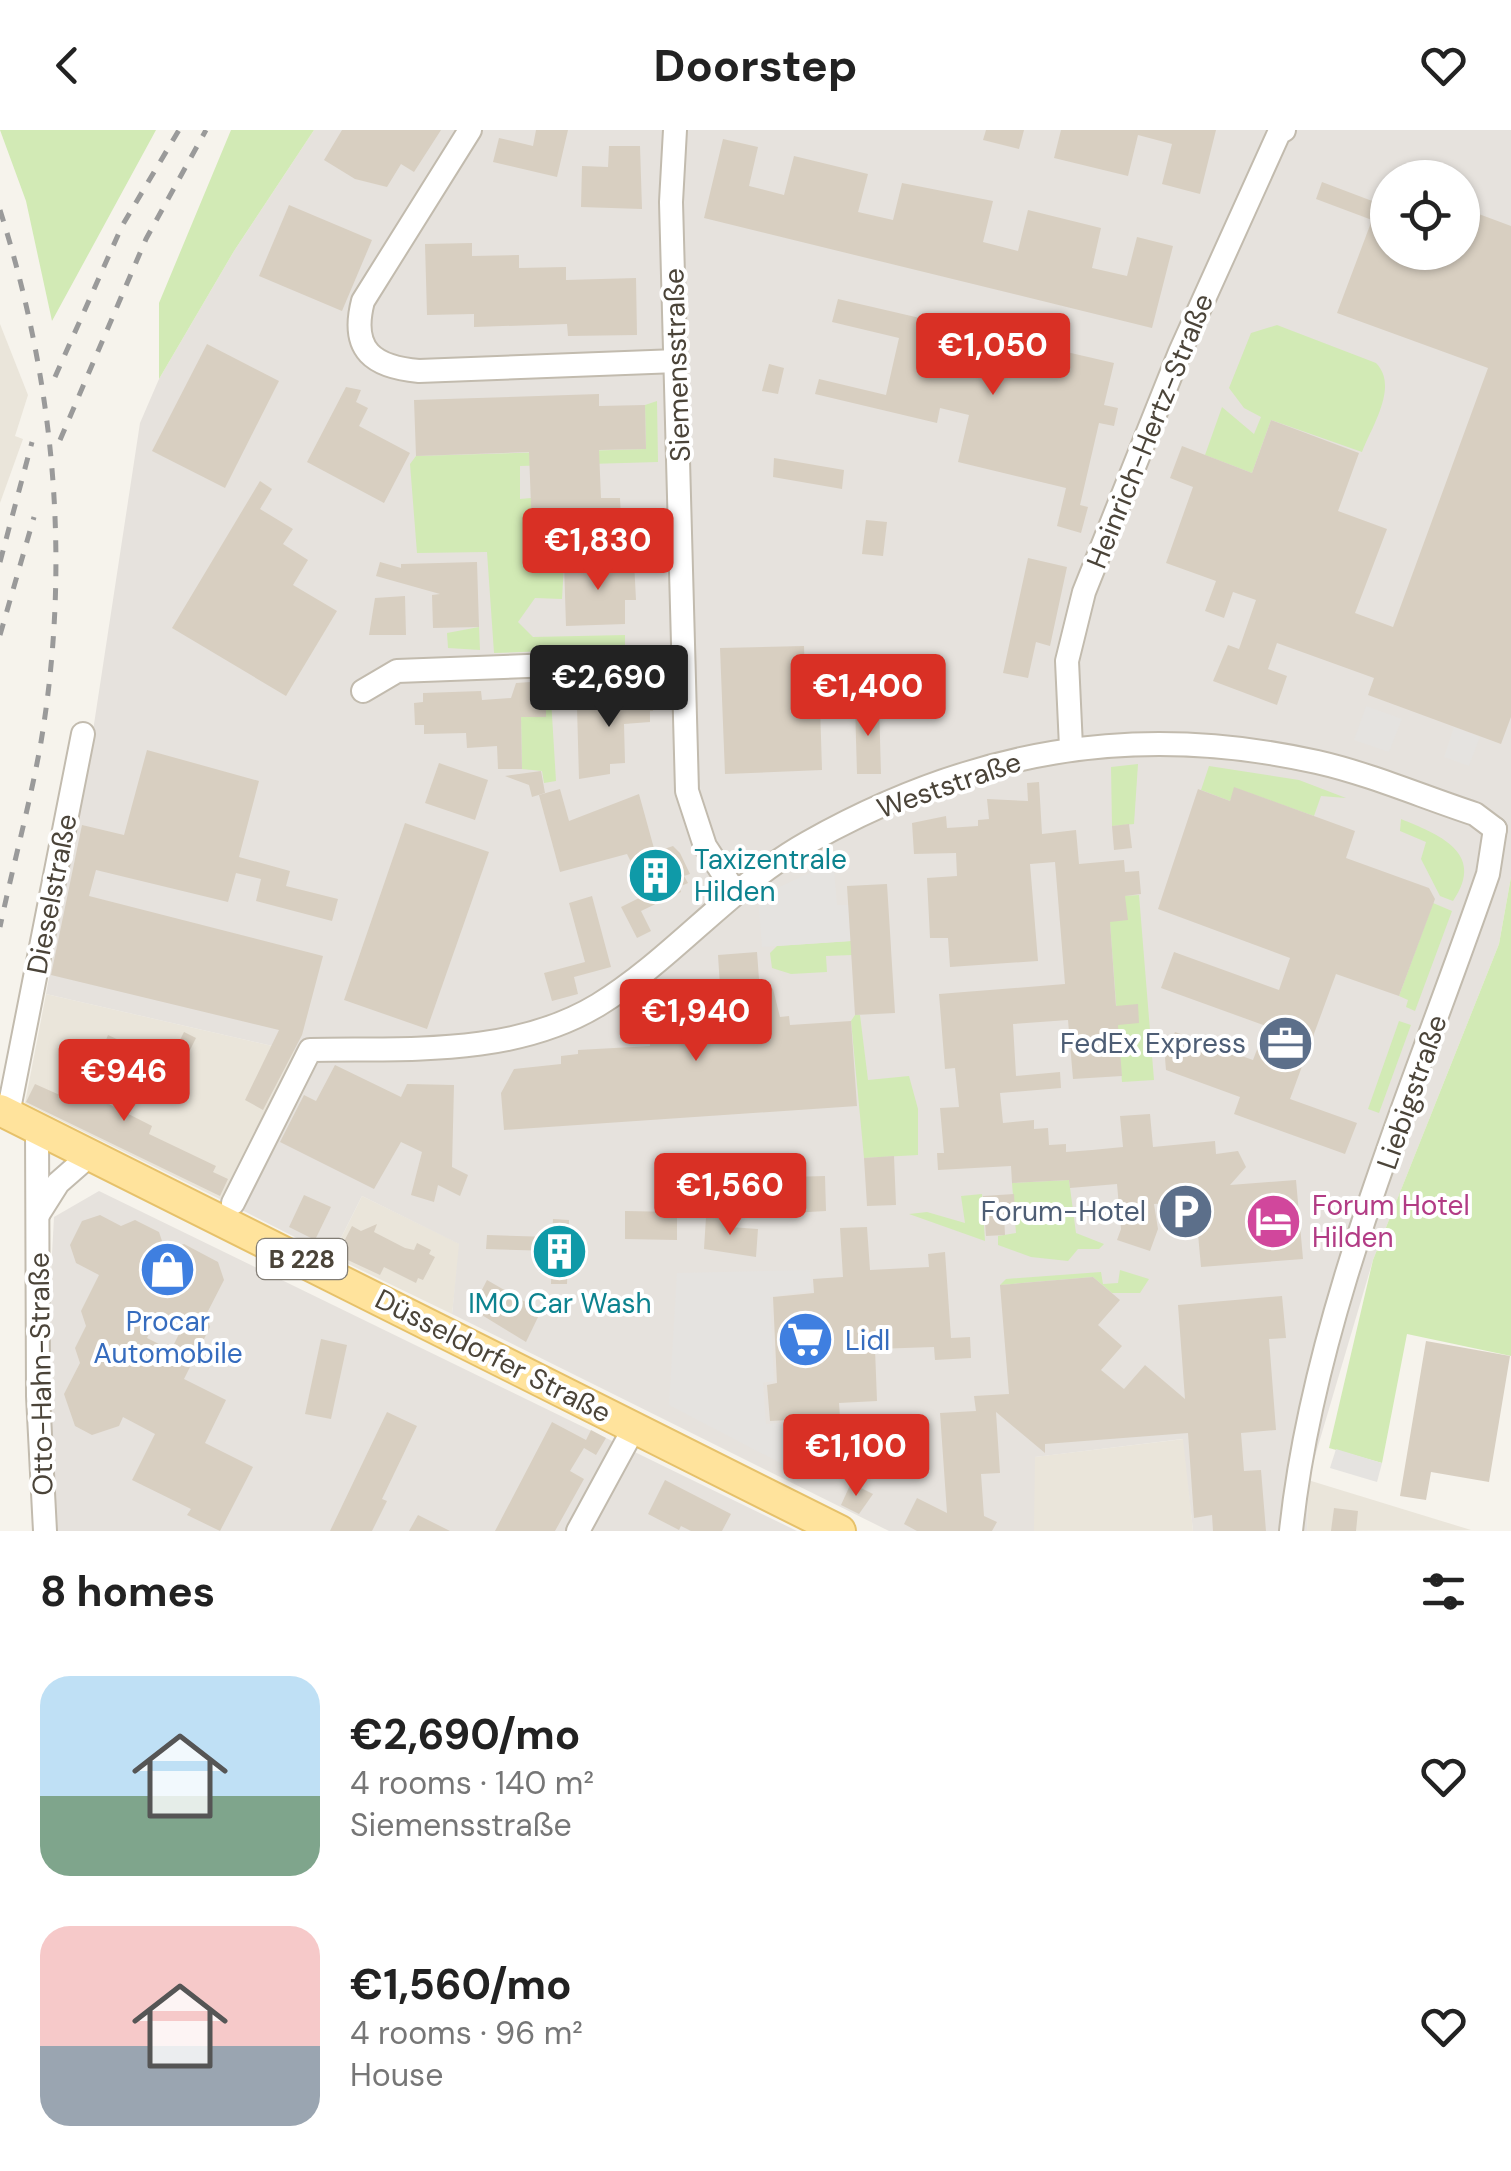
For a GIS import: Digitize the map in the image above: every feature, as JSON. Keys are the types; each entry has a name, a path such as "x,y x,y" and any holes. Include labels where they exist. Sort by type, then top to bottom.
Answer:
{"main road":[{"name":"B 228","path":"4,1112 37,1128"},
{"name":"Düsseldorfer Straße","path":"37,1128 840,1531"}],"street":[{"path":"470,130 363,302 359,332 378,363 420,371 678,361"},
{"name":"Siemensstraße","path":"675,130 671,202 687,792 705,846 735,892"},
{"name":"Heinrich-Hertz-Straße","path":"1071,747 1067,660 1084,592 1180,352 1279,133 1284,130"},
{"path":"364,691 397,672 682,660"},
{"name":"Dieselstraße","path":"4,1112 83,734"},
{"name":"Weststraße","path":"233,1203 310,1050 466,1047 541,1028 596,1006 735,892 805,844 902,795 1071,747 1194,742 1318,763 1503,824"},
{"name":"Liebigstraße","path":"1291,1531 1298,1462 1332,1320 1503,824"},
{"name":"Otto-Hahn-Straße","path":"37,1128 38,1396 45,1531"},
{"name":"Otto-Hahn-Straße","path":"38,1216 58,1184 90,1155"},
{"path":"578,1531 634,1428"}],"shaded area":[{"path":"314,130 1511,130 1511,877 1499,944 1373,1260 1308,1480 1307,1531 1193,1531 1183,1439 1035,1457 1034,1531 889,1531 452,1314 459,1244 362,1196 332,1256 242,1210 320,1057 46,994 89,757 140,423 159,379 234,251"},
{"path":"0,324 28,395 15,436 23,439 0,503"},
{"path":"1366,706 1402,719 1389,752 1354,740"},
{"path":"1454,727 1480,737 1469,766 1444,757"},
{"path":"820,868 834,870 837,905 849,905 851,941 762,947 758,897"},
{"path":"46,994 320,1057 242,1210 25,1103"},
{"path":"99,1191 797,1531 48,1531 45,1387 54,1217"},
{"path":"362,1196 460,1244 452,1314 332,1256"},
{"path":"810,1270 811,1291 770,1297 774,1381 763,1383 766,1424 840,1418 843,1467 828,1468 819,1483 669,1405 677,1273"},
{"path":"1184,1439 1193,1531 1034,1531 1034,1457"},
{"path":"1336,1449 1382,1463 1377,1482 1330,1468"},
{"path":"1308,1480 1471,1530 1307,1531"}],"green space":[{"path":"0,130 156,130 52,321 26,201"},
{"path":"231,130 314,130 234,251 159,379 159,303"},
{"path":"1277,325 1376,363 1385,383 1384,394 1362,452 1271,420 1252,473 1205,455 1222,407 1254,434 1261,417 1244,408 1229,388 1251,333"},
{"path":"657,401 658,462 520,466 520,499 531,498 533,532 602,529 603,540 621,539 622,533 657,531 658,560 564,564 562,599 535,598 518,622 533,637 625,635 625,648 494,653 487,552 417,553 410,464 416,456 646,449 645,405"},
{"path":"479,627 480,650 448,648 447,633"},
{"path":"546,699 551,699 556,781 544,783 542,771 522,769 521,717 546,717"},
{"path":"1138,764 1134,824 1112,826 1111,767"},
{"path":"1209,766 1299,780 1346,798 1321,796 1314,816 1235,788 1230,801 1201,790"},
{"path":"1401,819 1442,839 1461,857 1462,884 1453,901 1440,896 1421,859 1426,842 1400,831"},
{"path":"1511,877 1511,1356 1407,1334 1382,1463 1329,1448 1373,1260 1499,944"},
{"path":"1139,895 1154,1080 1122,1082 1108,897"},
{"path":"1433,903 1452,911 1415,1011 1406,1007 1408,1000 1399,996"},
{"path":"851,941 852,955 826,956 827,972 791,974 772,968 770,953 777,946"},
{"path":"860,1015 868,1080 909,1076 918,1109 918,1155 864,1158 851,1021"},
{"path":"1399,1021 1411,1025 1379,1113 1368,1109"},
{"path":"1069,1180 1076,1233 1104,1244 1099,1249 1078,1249 1068,1261 1031,1257 998,1245 998,1236 1016,1233 1012,1183"},
{"path":"982,1194 985,1241 909,1214 927,1212 965,1223 961,1196"},
{"path":"1120,1270 1149,1279 1140,1293 1112,1293 1093,1277 1000,1285 1006,1279 1101,1272 1103,1284 1118,1283"}],"building":[{"path":"342,130 441,130 414,172 401,164 387,187 355,179 324,160"},
{"path":"536,130 568,130 557,177 493,162 499,138 533,146"},
{"path":"986,130 1024,130 1019,149 983,140"},
{"path":"1061,130 1216,130 1200,194 1162,184 1172,144 1138,135 1128,176 1054,158"},
{"path":"723,139 758,147 749,186 784,195 794,156 868,174 858,212 893,220 902,183 993,201 983,242 1018,251 1028,210 1101,228 1092,268 1127,276 1137,237 1173,246 1152,328 704,218"},
{"path":"609,146 640,146 642,209 581,207 582,166 608,167"},
{"path":"1322,182 1370,200 1370,219 1316,199"},
{"path":"289,205 372,240 342,311 259,276"},
{"path":"1480,214 1511,226 1511,717 1501,744 1368,695 1374,678 1277,643 1268,669 1287,676 1277,705 1213,681 1228,645 1239,649 1256,600 1233,592 1224,618 1205,611 1216,581 1166,563 1193,487 1170,478 1182,446 1252,473 1271,420 1359,453 1338,511 1387,529 1355,613 1393,627 1488,368 1337,313 1370,225 1370,270 1480,270"},
{"path":"472,243 472,256 519,255 519,268 566,267 566,280 636,278 637,335 568,336 567,324 474,327 474,314 427,315 425,244"},
{"path":"838,299 1114,363 1104,405 1118,408 1114,426 1099,423 1080,505 1088,507 1081,533 1057,526 1066,488 958,462 969,415 940,408 937,423 815,394 819,379 886,395 899,338 832,322"},
{"path":"207,344 279,381 225,488 152,451"},
{"path":"769,364 784,368 778,394 762,391"},
{"path":"346,387 361,390 356,402 368,408 359,426 410,453 384,503 307,462"},
{"path":"599,394 599,406 645,405 646,449 599,450 601,498 620,498 622,539 603,540 602,529 532,532 529,452 416,456 414,400"},
{"path":"774,458 844,470 842,489 773,477"},
{"path":"260,481 272,489 260,509 293,529 283,544 308,560 293,585 337,611 286,696 172,628"},
{"path":"866,520 887,522 883,556 862,554"},
{"path":"1028,558 1067,567 1050,646 1036,642 1028,678 1003,673"},
{"path":"634,561 636,600 625,600 625,624 566,626 564,564"},
{"path":"380,562 401,568 401,564 477,562 479,627 433,628 432,595 440,594 376,576"},
{"path":"405,596 406,635 369,635 375,598"},
{"path":"804,646 806,706 820,706 822,770 725,774 720,648"},
{"path":"545,681 550,685 551,699 546,699 546,717 521,717 522,769 498,769 497,746 467,748 466,733 424,734 424,725 415,725 414,703 423,702 423,693 481,691 482,700 511,698 516,683"},
{"path":"620,686 649,687 653,711 650,722 624,724 625,763 610,764 610,774 579,779 577,707 621,706"},
{"path":"879,703 881,774 857,774 855,704"},
{"path":"147,750 259,781 239,857 290,871 286,886 338,899 332,921 256,901 261,879 236,873 228,902 96,870 89,896 323,956 302,1035 263,1110 245,1100 279,1030 51,975 82,825 124,835"},
{"path":"439,763 488,780 475,820 425,803"},
{"path":"541,771 545,793 532,797 529,785 505,776"},
{"path":"1039,782 1042,834 1076,830 1079,864 1124,860 1125,872 1139,871 1141,894 1125,896 1128,920 1110,922 1116,1006 1138,1004 1139,1023 1118,1025 1122,1076 1073,1079 1068,1020 1013,1024 1016,1076 1060,1072 1061,1088 1000,1093 1003,1123 1034,1120 1034,1129 1048,1128 1049,1145 1066,1144 1066,1152 1123,1147 1120,1116 1150,1114 1153,1147 1215,1141 1216,1154 1238,1151 1246,1167 1230,1185 1296,1180 1303,1259 1201,1267 1198,1234 1187,1235 1185,1202 1154,1204 1158,1229 1150,1251 1117,1240 1121,1229 1117,1184 1070,1188 1069,1180 1012,1183 1011,1166 938,1170 937,1153 944,1153 940,1108 959,1107 955,1068 945,1069 939,994 1065,984 1055,862 1030,864 1038,961 950,967 948,938 930,938 927,878 957,876 956,853 914,854 912,823 946,816 947,828 978,826 978,820 989,819 987,799 1028,801 1027,783"},
{"path":"1234,787 1355,831 1346,858 1429,888 1435,899 1399,996 1336,974 1290,1099 1357,1123 1345,1154 1234,1114 1240,1097 1166,1070 1165,1058 1175,1032 1253,1060 1266,1026 1161,988 1174,952 1279,990 1290,958 1158,909 1198,789 1230,801"},
{"path":"560,789 569,821 639,794 655,852 673,846 680,853 690,874 684,876 688,883 679,887 681,892 641,911 651,931 637,938 621,907 647,894 627,854 560,872 539,795"},
{"path":"405,823 489,852 427,1029 344,1000"},
{"path":"1129,824 1132,848 1114,850 1112,826"},
{"path":"887,884 895,1013 855,1015 847,886"},
{"path":"592,896 611,967 574,977 578,994 552,1001 544,973 585,962 569,903"},
{"path":"757,952 759,979 773,989 780,1017 789,1016 790,1025 851,1021 857,1106 504,1130 501,1093 514,1069 561,1064 561,1056 578,1054 578,1050 650,1046 648,1011 688,1008 686,990 720,987 718,955"},
{"path":"184,1032 196,1038 167,1096 155,1090"},
{"path":"108,1035 132,1046 124,1060 119,1058 99,1099 152,1126 149,1134 216,1166 213,1172 228,1179 220,1196 26,1102 35,1084 80,1104"},
{"path":"335,1065 401,1097 407,1084 454,1085 452,1167 468,1175 460,1196 438,1185 434,1202 411,1195 422,1152 401,1142 374,1189 280,1142 304,1095 316,1101"},
{"path":"894,1156 896,1205 867,1206 864,1158"},
{"path":"825,1176 826,1211 791,1213 789,1177"},
{"path":"1014,1194 1015,1213 1004,1214 1005,1235 986,1236 983,1196"},
{"path":"304,1195 331,1207 315,1240 289,1227"},
{"path":"625,1211 677,1212 677,1240 625,1239"},
{"path":"100,1215 121,1226 135,1220 159,1232 165,1250 184,1244 218,1262 224,1280 206,1315 210,1327 184,1379 226,1400 205,1443 253,1467 220,1531 187,1515 191,1509 132,1480 155,1434 123,1417 119,1426 92,1435 75,1426 64,1394 80,1363 75,1348 86,1326 81,1311 99,1275 76,1263 70,1245 82,1221","holes":["159,1314 183,1326 171,1350 147,1338"]},
{"path":"706,1217 731,1218 730,1227 758,1229 756,1257 704,1249"},
{"path":"553,1219 569,1220 567,1284 551,1284 552,1251 486,1249 487,1235 552,1237"},
{"path":"377,1224 374,1232 405,1248 414,1250 417,1243 431,1250 429,1254 435,1257 423,1280 418,1278 416,1283 384,1267 380,1275 337,1255 352,1226 361,1231"},
{"path":"867,1227 870,1270 929,1267 928,1254 945,1252 951,1338 970,1337 971,1358 935,1360 934,1347 875,1349 877,1401 839,1403 840,1417 770,1421 767,1385 777,1383 773,1297 814,1293 813,1279 843,1277 840,1228"},
{"path":"1093,1277 1120,1300 1098,1325 1122,1346 1101,1370 1124,1389 1145,1365 1185,1399 1178,1305 1282,1296 1286,1338 1269,1339 1276,1430 1241,1433 1244,1471 1261,1470 1266,1531 1213,1531 1212,1515 1194,1518 1188,1433 1045,1444 1045,1453 996,1412 1000,1473 981,1474 984,1516 997,1522 992,1531 917,1531 904,1524 917,1498 947,1513 940,1413 976,1411 974,1396 1009,1394 1000,1285"},
{"path":"487,1280 541,1311 526,1342 472,1309"},
{"path":"321,1339 347,1345 331,1419 305,1414"},
{"path":"1426,1341 1510,1356 1489,1482 1431,1472 1426,1500 1400,1496"},
{"path":"387,1412 417,1426 382,1499 387,1501 372,1531 330,1531"},
{"path":"552,1422 586,1440 591,1430 606,1438 596,1455 584,1448 570,1471 584,1479 555,1531 495,1531"},
{"path":"872,1429 873,1453 851,1454 850,1430"},
{"path":"665,1480 731,1514 722,1531 691,1531 681,1526 679,1530 648,1514"},
{"path":"851,1483 873,1494 859,1514 841,1505"},
{"path":"1334,1508 1358,1511 1356,1531 1331,1531"},
{"path":"418,1515 450,1531 409,1531"}],"railway":[{"path":"55,377 122,226 179,130"},
{"path":"60,440 146,239 206,130"},
{"path":"0,210 34,341 45,407 56,540 50,675 41,742 0,927"},
{"path":"0,562 32,442"},
{"path":"0,635 34,517"}],"place":[{"name":"Taxizentrale Hilden","path":"655,875"},
{"name":"FedEx Express","path":"1285,1043"},
{"name":"Forum-Hotel","path":"1185,1211"},
{"name":"Forum Hotel Hilden","path":"1273,1221"},
{"name":"IMO Car Wash","path":"560,1252"},
{"name":"Procar Automobile","path":"168,1270"},
{"name":"Lidl","path":"806,1340"}]}
